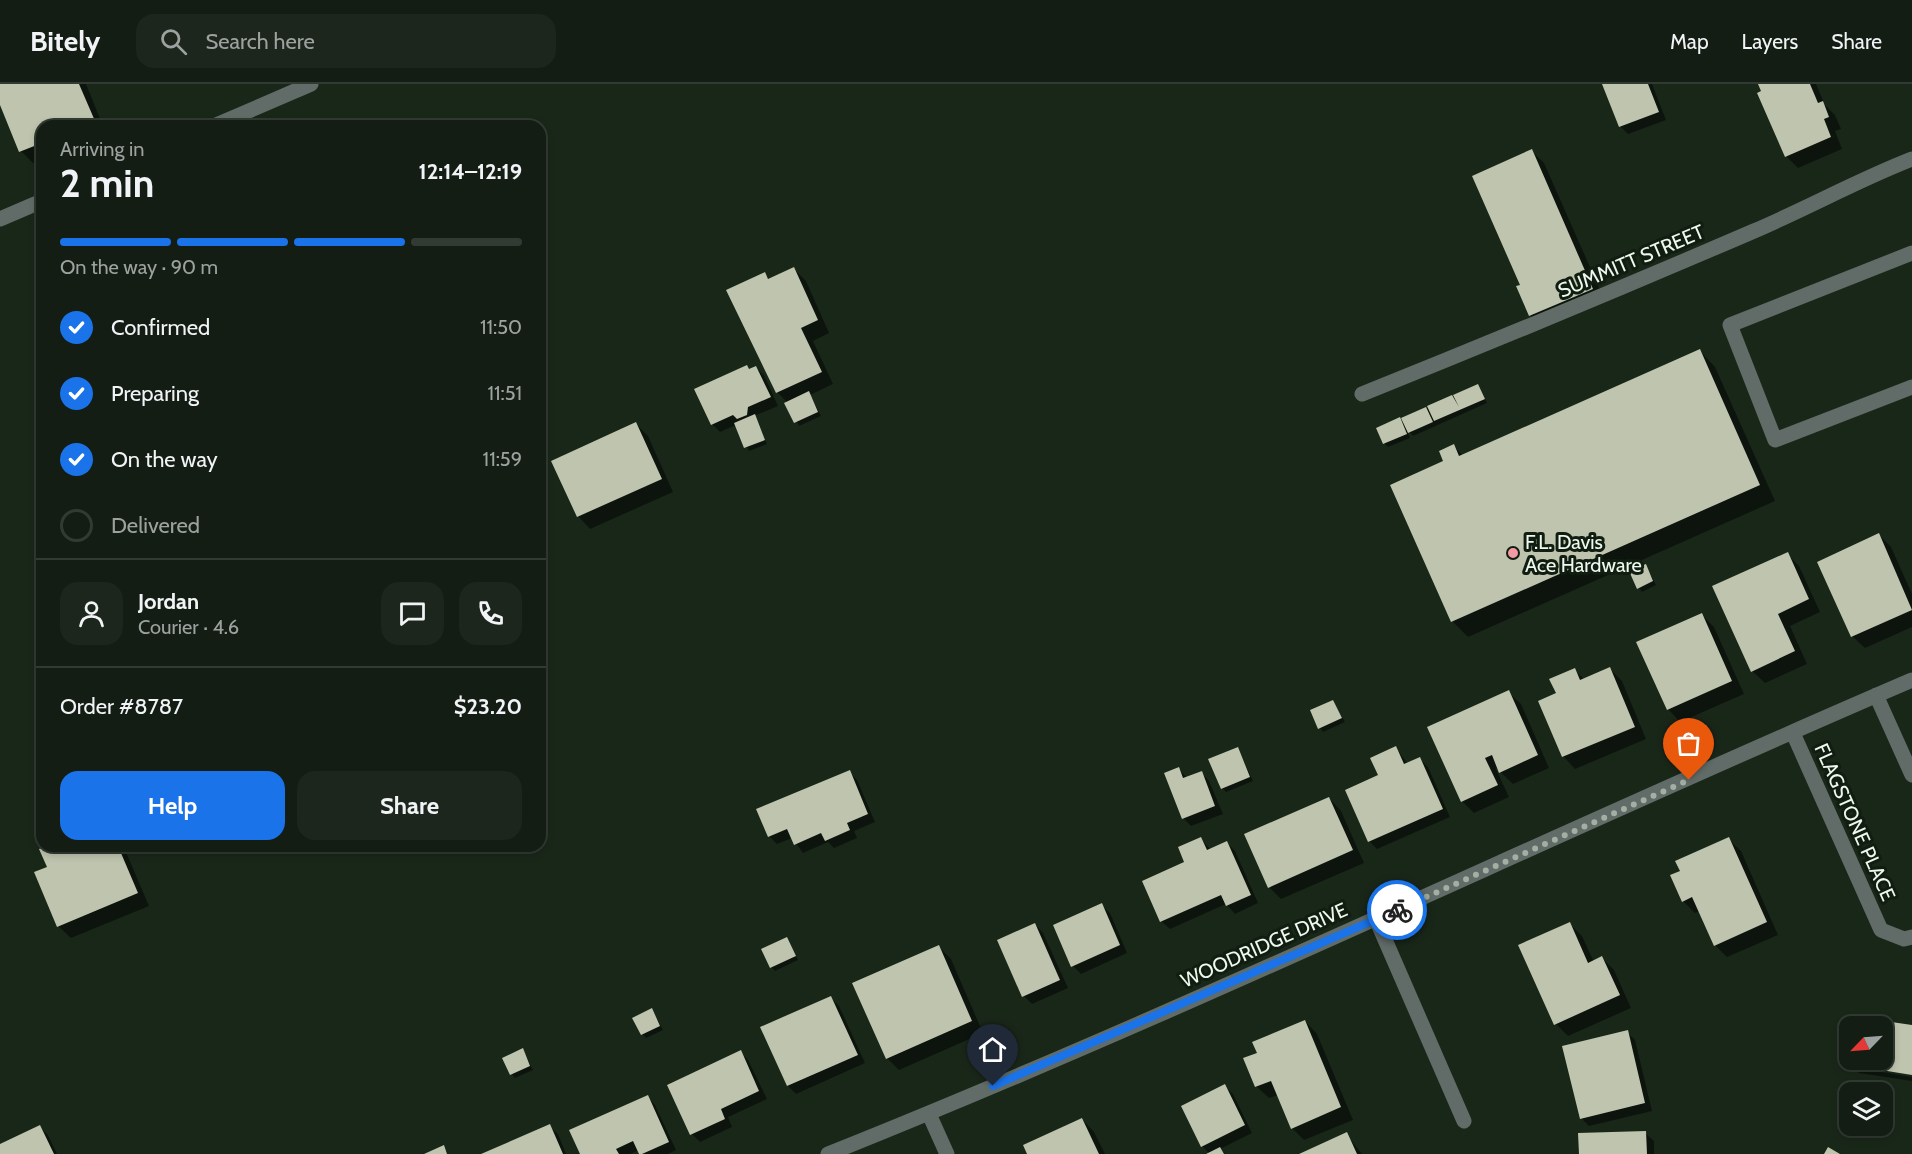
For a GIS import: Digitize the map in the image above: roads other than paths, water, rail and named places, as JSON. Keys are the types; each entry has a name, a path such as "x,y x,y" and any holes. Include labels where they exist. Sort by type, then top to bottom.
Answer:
{"street":[{"path":"228,120 311,84"},
{"name":"SUMMITT STREET","path":"1362,394 1589,302 1769,224 1868,176 1912,159"},
{"path":"0,219 36,204"},
{"path":"1912,253 1730,326 1776,440 1912,387"},
{"name":"WOODRIDGE DRIVE","path":"828,1154 929,1114 1376,919 1912,680"},
{"path":"1876,695 1912,775"},
{"name":"FLAGSTONE PLACE","path":"1793,733 1876,922 1881,930 1904,939 1912,937"},
{"path":"1376,919 1464,1121"},
{"path":"929,1114 947,1154"}],"place":[{"name":"F.L. Davis Ace Hardware","path":"1513,553"}]}
